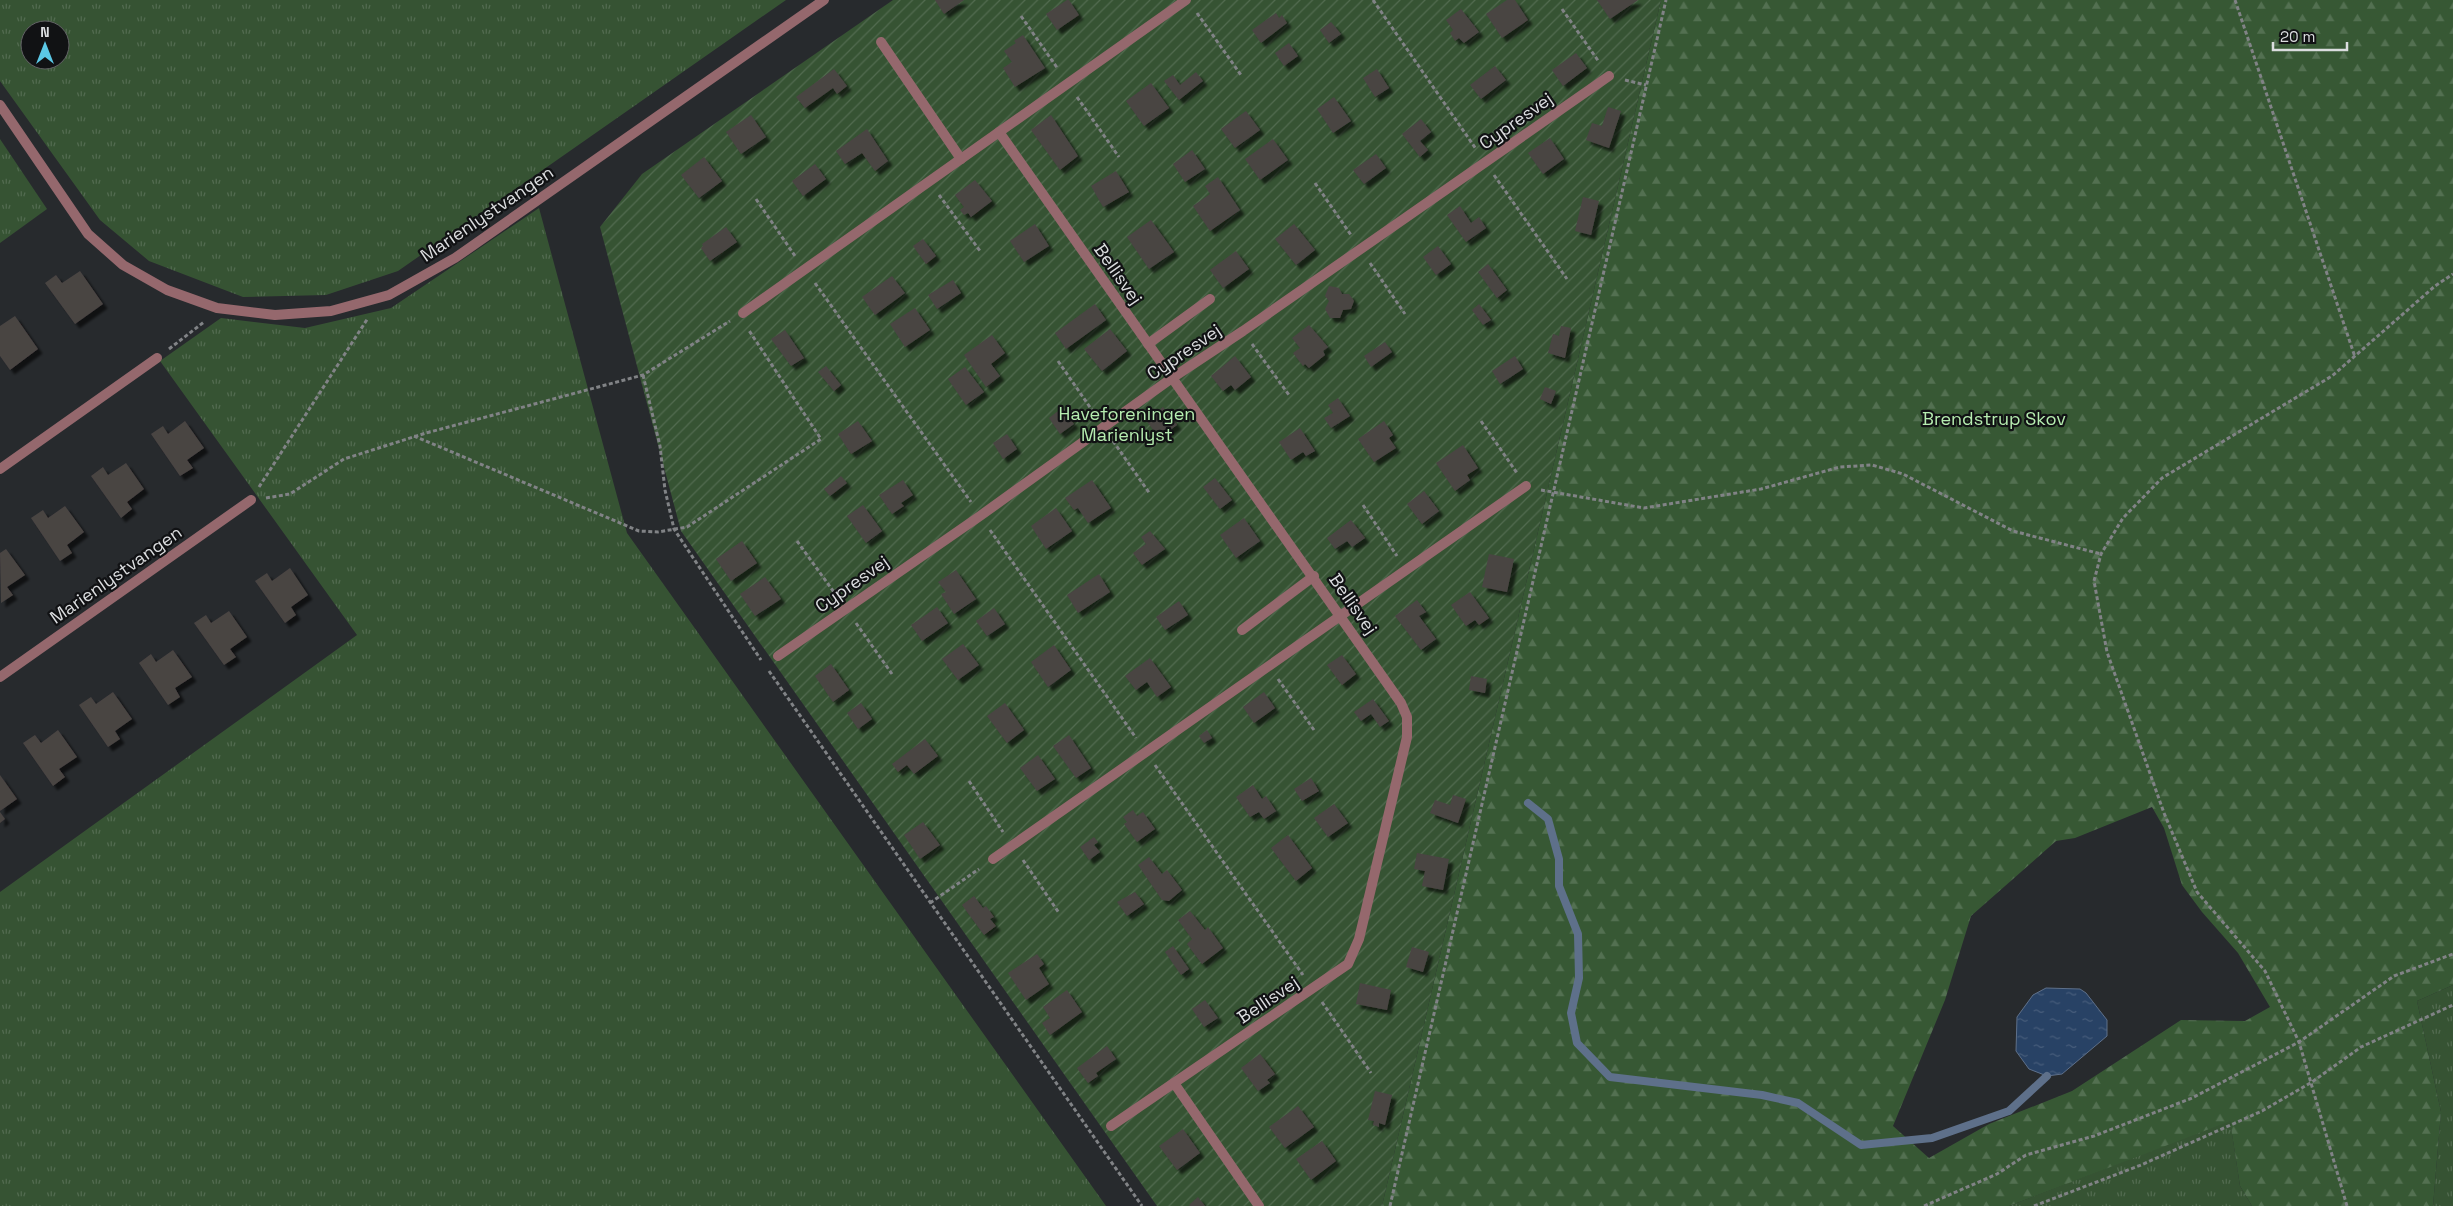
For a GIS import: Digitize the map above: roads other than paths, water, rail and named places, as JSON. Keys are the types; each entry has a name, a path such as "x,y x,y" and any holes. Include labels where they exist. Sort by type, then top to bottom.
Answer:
{"street":[{"name":"Marienlystvangen","path":"0,105 88,234 123,265 167,290 221,308 275,315 331,311 389,295 455,258 824,0"},
{"path":"741,315 999,132 1190,4"},
{"path":"881,42 961,159"},
{"name":"Cypresvej","path":"778,656 980,516 1172,378 1243,331 1609,76"},
{"name":"Bellisvej","path":"999,132 1342,616 1401,703 1407,717 1407,737 1355,952 1348,964 1111,1126"},
{"path":"1148,344 1210,299"},
{"path":"0,469 157,358"},
{"path":"993,859 1408,571 1526,486"},
{"name":"Marienlystvangen","path":"0,677 251,500"},
{"path":"1242,630 1314,576"},
{"path":"1174,1083 1259,1206"}],"water":[{"path":"2046,988 2080,989 2086,993 2107,1020 2107,1036 2062,1074 2047,1076 2029,1069 2016,1051 2017,1017 2033,995"}],"waterway":[{"path":"1528,803 1548,819 1559,859 1559,886 1578,934 1579,978 1571,1013 1577,1043 1610,1077 1762,1095 1798,1103 1861,1145 1932,1138 2009,1111 2047,1076"}],"park label":[{"name":"Brendstrup Skov","path":"1994,419"},
{"name":"Haveforeningen Marienlyst","path":"1127,424"}]}
